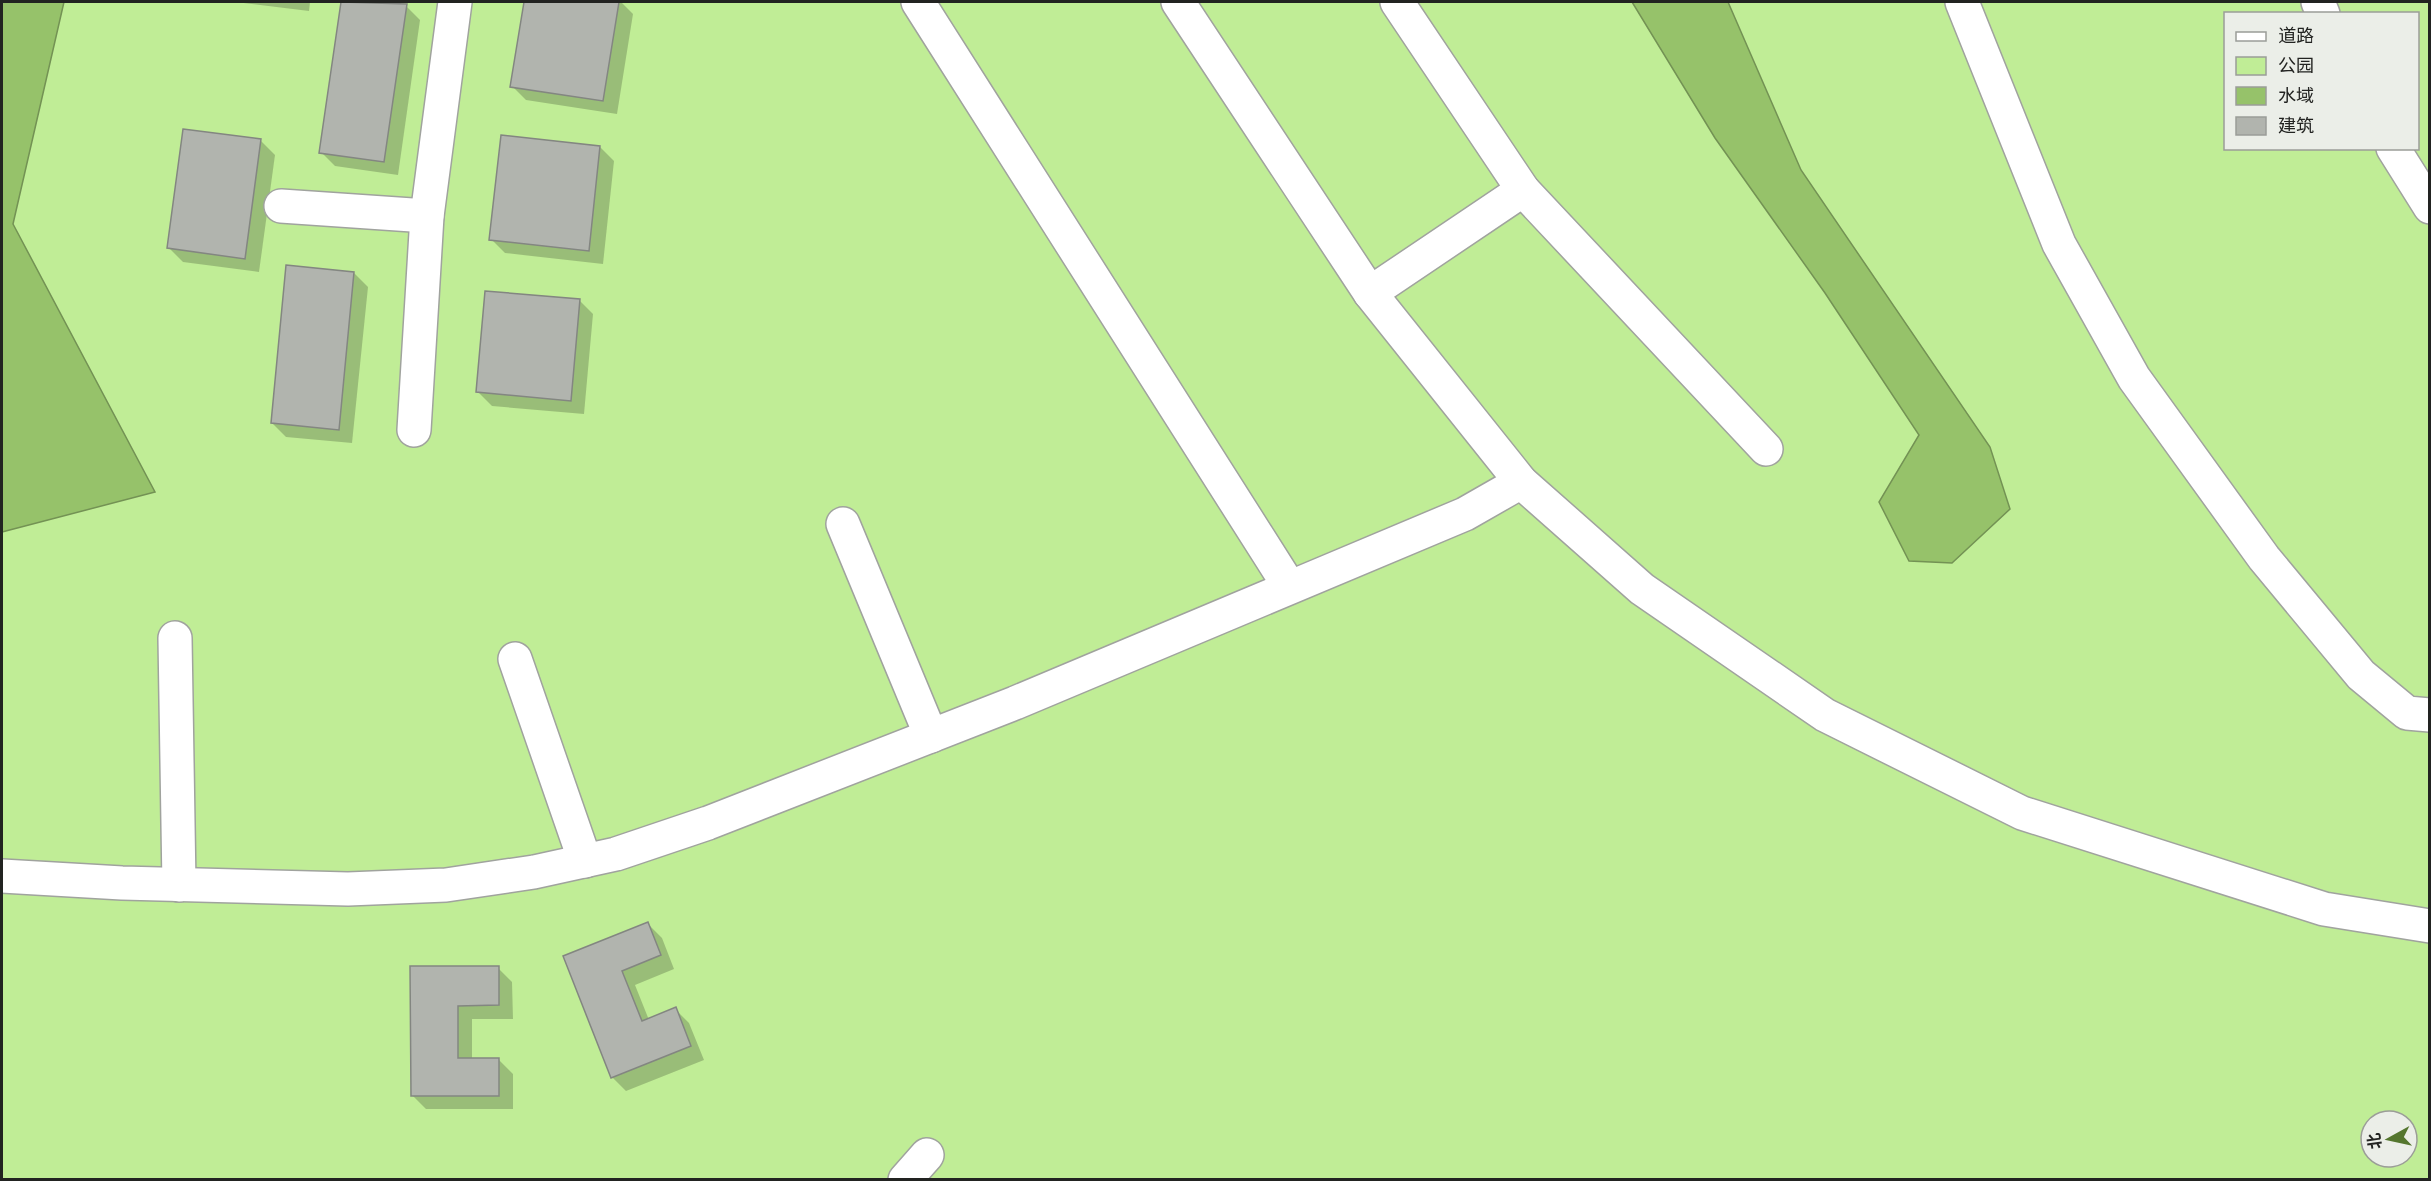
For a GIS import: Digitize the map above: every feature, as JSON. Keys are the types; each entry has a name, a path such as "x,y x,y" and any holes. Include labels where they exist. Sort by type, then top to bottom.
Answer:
{"street":[{"path":"414,430 427,216 455,2"},
{"path":"918,2 1289,586"},
{"path":"1178,2 1370,293 1521,482 1642,589 1825,715 2022,813 2324,909 2430,926"},
{"path":"1397,2 1523,190 1766,449"},
{"path":"1962,2 2059,244 2134,378 2264,558 2361,675 2407,713 2430,715"},
{"path":"2394,150 2430,207"},
{"path":"1370,293 1523,190"},
{"path":"281,206 427,216"},
{"path":"2,876 179,885 348,889 446,885 616,854 708,823 931,736 1465,514 1521,482"},
{"path":"843,524 931,736"},
{"path":"175,638 179,885"},
{"path":"514,659 585,861"},
{"path":"905,1179 927,1155"}],"green space":[{"path":"2,2 2429,2 2429,1179 2,1179"}],"water":[{"path":"2,2 64,2 13,224 155,492 2,532"},
{"path":"1632,2 1728,2 1801,170 1990,447 2010,509 1952,563 1909,561 1879,502 1919,435 1825,293 1715,138"}],"building":[{"path":"341,2 407,4 384,162 319,153"},
{"path":"524,2 619,2 603,101 510,87"},
{"path":"183,129 261,139 245,259 167,248"},
{"path":"501,135 600,146 589,251 489,240"},
{"path":"286,265 354,272 339,430 271,423"},
{"path":"485,291 580,299 571,401 476,392"},
{"path":"648,922 661,955 622,971 642,1021 676,1007 691,1046 611,1078 563,956"},
{"path":"410,966 499,966 499,1005 458,1006 458,1058 499,1058 499,1096 411,1096"}]}
